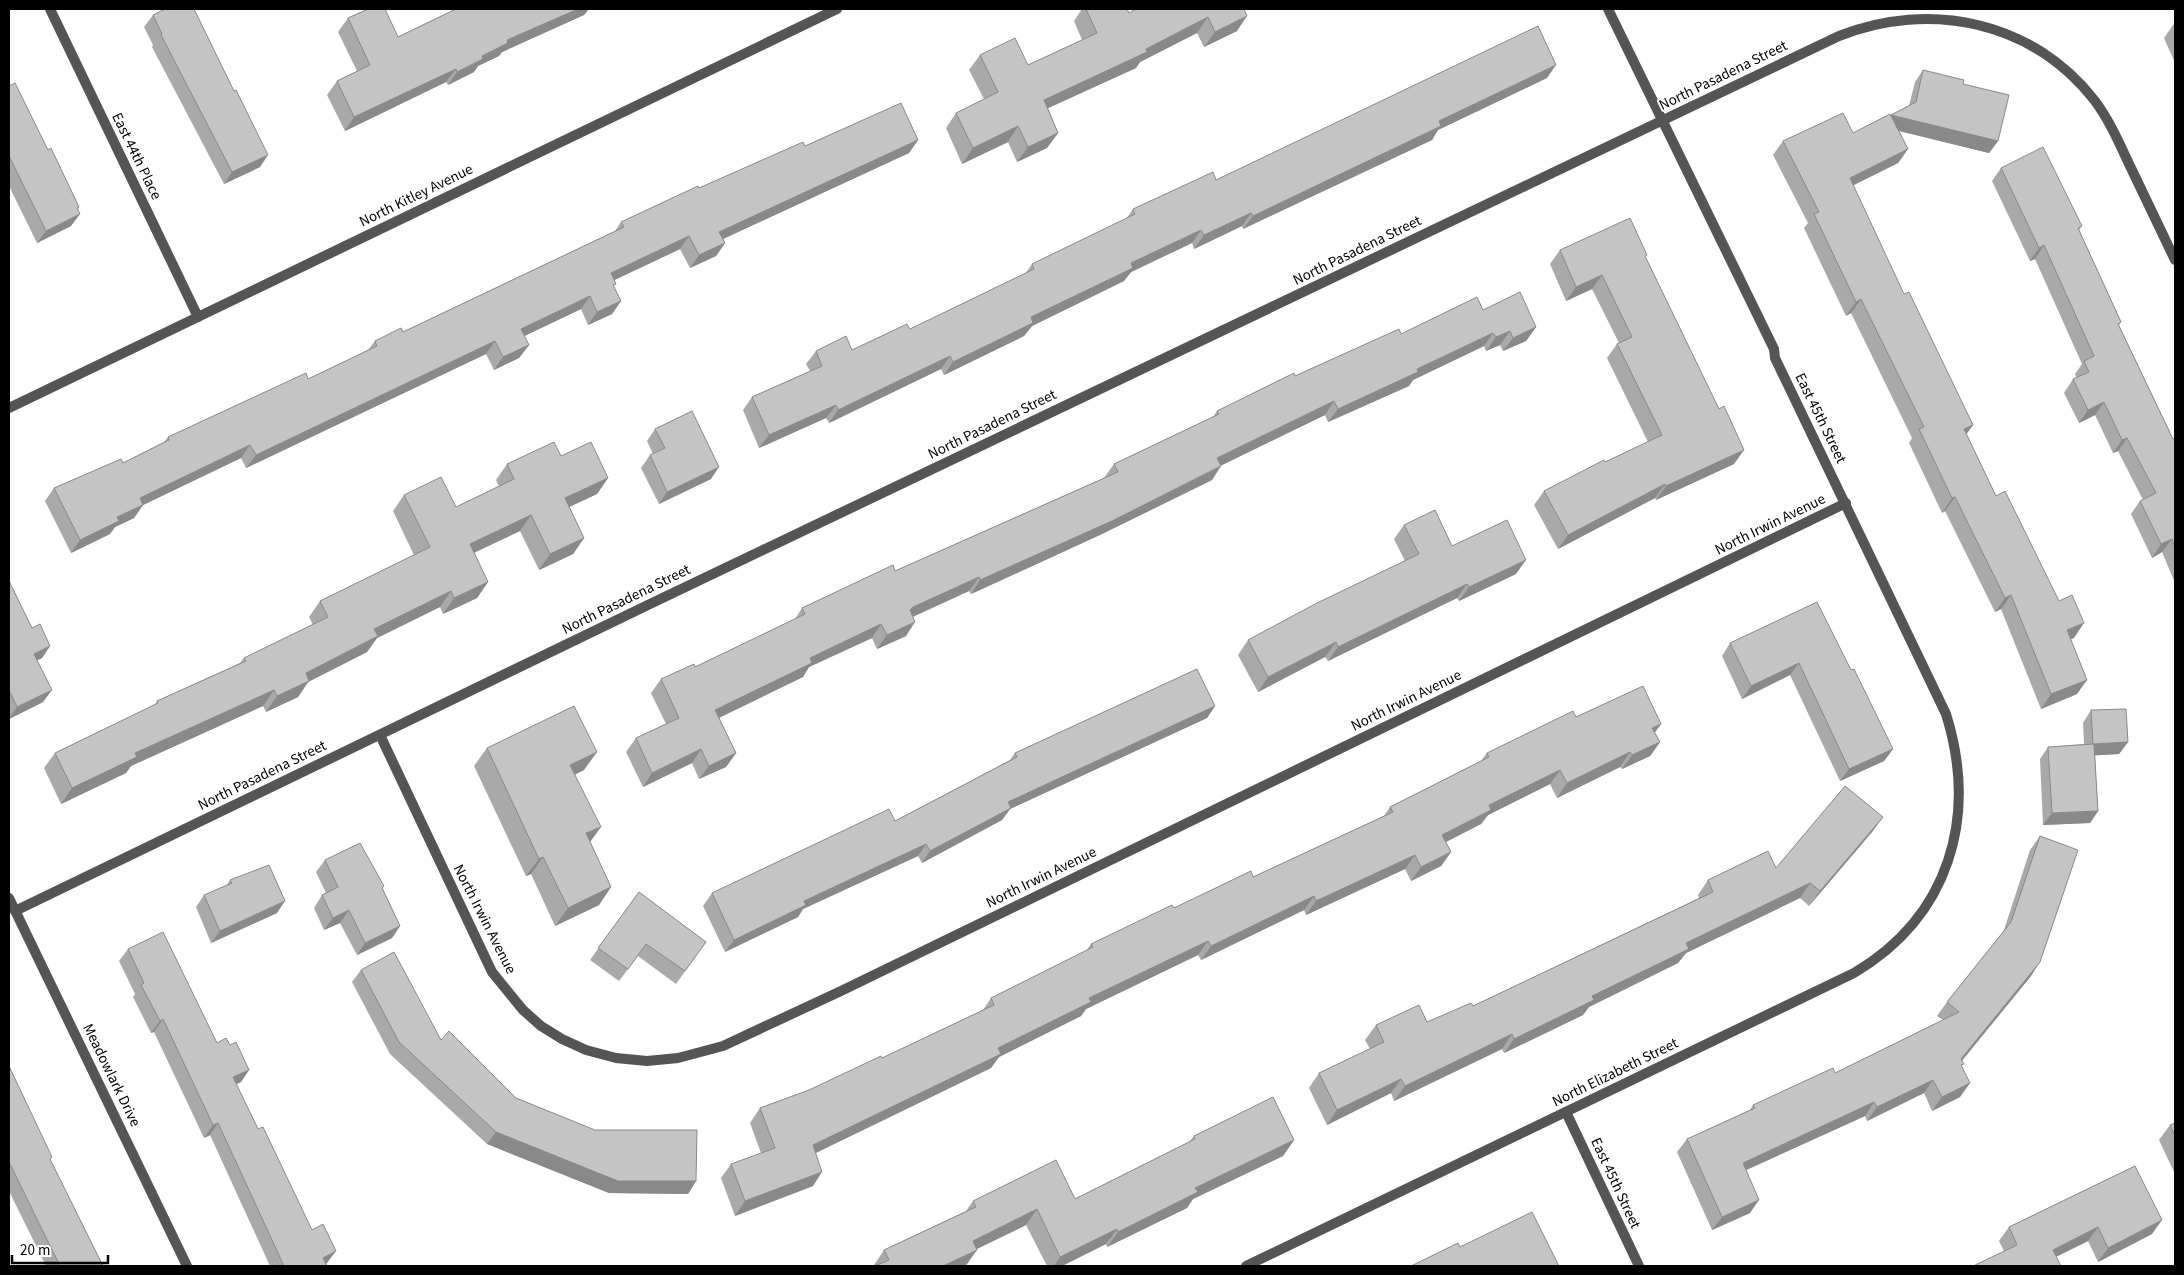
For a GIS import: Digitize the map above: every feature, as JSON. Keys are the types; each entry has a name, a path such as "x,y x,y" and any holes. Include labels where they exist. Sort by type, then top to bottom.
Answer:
{"street":[{"name":"East 44th Place","path":"50,9 198,317"},
{"name":"North Kitley Avenue","path":"9,408 837,9"},
{"name":"East 45th Street","path":"1608,9 1940,699 1951,729 1960,791 1958,822 1952,853"},
{"name":"North Pasadena Street","path":"15,911 1839,36 1876,24 1937,17 1994,28 2050,57 2063,66 2094,101 2110,124 2175,260"},
{"name":"North Irwin Avenue","path":"380,735 492,972 523,1010 541,1026 586,1050 616,1058 639,1060 678,1058 723,1046 841,991 1846,504"},
{"name":"North Elizabeth Street","path":"1246,1266 1842,980 1869,964 1903,934 1924,909 1952,853"},
{"name":"Meadowlark Drive","path":"9,898 187,1266"},
{"name":"East 45th Street","path":"1566,1112 1639,1266"}],"building":[{"path":"165,9 194,9 268,155 232,172 161,35 153,15"},
{"path":"368,9 385,9 398,37 456,9 578,9 507,40 508,43 482,56 483,59 457,72 456,69 354,117 337,81 370,65 348,18"},
{"path":"1086,9 1127,9 1129,13 1136,9 1244,9 1247,16 1215,32 1208,17 1146,49 1147,52 1044,100 1058,133 1028,147 1018,126 973,148 956,113 998,92 980,55 1015,38 1028,65 1097,33"},
{"path":"1538,26 1556,65 1439,121 1441,126 1253,216 1251,213 1204,235 1201,230 1131,263 1133,268 1031,317 1033,323 953,362 950,356 838,410 836,405 769,435 752,397 822,366 816,351 846,336 852,350 907,324 910,329 1034,269 1032,264 1135,214 1133,209 1213,172 1216,180"},
{"path":"1923,70 1964,80 1963,84 2009,95 1998,141 1891,115 1916,102"},
{"path":"15,83 48,150 51,148 79,207 77,208 80,214 46,231 9,156 9,86"},
{"path":"901,103 918,140 719,232 725,243 699,255 689,236 611,273 616,284 613,285 621,301 597,312 590,296 521,329 529,345 503,357 495,341 256,455 250,445 140,498 143,505 117,517 119,521 80,540 54,488 121,459 123,463 169,440 168,437 306,373 308,379 377,346 375,341 401,328 403,332 624,227 621,222 698,186 699,188 803,142 805,146"},
{"path":"1843,113 1853,133 1890,114 1908,149 1850,178 1904,294 1909,292 1973,425 1964,429 1996,496 2005,491 2059,601 2072,595 2084,623 2067,630 2087,680 2051,694 2011,595 2005,598 1955,497 1952,498 1919,429 1924,427 1861,299 1856,302 1814,214 1819,212 1783,141"},
{"path":"2043,147 2082,226 2078,228 2121,322 2118,324 2173,439 2175,438 2175,548 2172,539 2161,544 2140,501 2156,493 2127,438 2122,440 2104,402 2088,410 2073,379 2089,372 2084,361 2094,356 2044,245 2039,248 2001,168"},
{"path":"1630,218 1647,255 1645,256 1719,409 1724,406 1744,450 1666,486 1665,484 1568,535 1544,491 1604,460 1605,462 1662,435 1617,344 1632,337 1602,275 1576,287 1560,250"},
{"path":"1520,292 1536,327 1513,338 1510,331 1496,337 1493,333 1417,369 1418,372 1338,409 1334,401 1217,458 1221,466 1112,521 980,580 979,577 913,607 910,610 915,622 887,635 881,624 810,658 812,663 715,710 736,753 709,766 701,749 652,773 636,738 679,718 661,679 694,664 695,667 805,614 802,608 893,565 895,571 1118,472 1114,464 1219,414 1217,411 1294,373 1295,376 1399,329 1401,334 1477,297 1483,310"},
{"path":"692,411 719,467 667,492 650,455 665,448 655,429"},
{"path":"554,442 561,456 591,442 608,478 565,498 584,538 550,554 531,515 470,544 488,582 454,598 451,591 374,629 378,636 306,673 309,681 277,696 274,690 135,753 137,757 72,788 55,753 158,703 157,701 246,661 244,658 328,617 320,601 430,547 404,495 441,477 456,507 514,479 507,464"},
{"path":"1435,510 1452,546 1507,520 1526,560 1469,587 1467,584 1338,647 1336,642 1268,677 1248,640 1317,603 1419,554 1404,525"},
{"path":"9,581 32,628 40,624 50,646 34,654 52,690 17,707 9,690"},
{"path":"1817,602 1851,670 1854,669 1893,749 1849,769 1799,663 1751,686 1730,643"},
{"path":"1197,669 1215,706 1008,802 1011,808 930,851 926,844 804,901 806,905 734,940 712,893 889,809 895,821 1017,757 1015,753"},
{"path":"1643,686 1661,724 1652,728 1660,742 1632,755 1630,752 1567,783 1560,770 1489,805 1491,810 1442,835 1451,852 1421,867 1415,855 1316,901 1314,896 1211,946 1208,941 1089,998 1091,1002 998,1048 1001,1054 813,1145 822,1172 745,1201 731,1164 775,1148 760,1108 809,1090 881,1056 882,1058 994,1005 991,998 1093,947 1091,944 1172,905 1174,908 1251,871 1253,877 1393,812 1390,807 1489,757 1487,753 1573,711 1576,717"},
{"path":"574,706 597,752 570,765 601,827 586,833 611,887 568,908 543,857 539,859 487,748"},
{"path":"2126,709 2128,742 2093,744 2091,710"},
{"path":"2094,744 2098,811 2052,813 2048,747"},
{"path":"1845,786 1883,817 1820,891 1810,883 1686,943 1689,949 1592,996 1594,1000 1514,1039 1512,1034 1405,1086 1401,1079 1337,1110 1319,1073 1384,1042 1376,1025 1419,1005 1427,1022 1471,1003 1473,1006 1713,892 1708,880 1768,851 1776,868"},
{"path":"2040,836 2078,850 2040,962 1961,1059 1964,1064 1961,1065 1970,1083 1942,1097 1933,1080 1877,1107 1874,1102 1743,1163 1759,1200 1722,1217 1687,1139 1755,1108 1753,1105 1833,1068 1835,1073 1959,1012 1947,1002 2011,922"},
{"path":"360,843 384,886 382,888 400,926 365,943 349,910 333,918 322,895 338,887 325,860"},
{"path":"269,865 285,901 220,931 204,895 232,883 230,880"},
{"path":"639,892 706,942 685,971 646,944 628,969 598,948"},
{"path":"163,932 217,1043 226,1038 230,1045 236,1042 249,1070 233,1077 258,1129 263,1127 312,1230 323,1224 336,1251 323,1258 327,1266 284,1266 218,1123 213,1125 163,1019 160,1021 141,985 144,983 128,949"},
{"path":"394,952 441,1040 449,1031 516,1098 595,1130 697,1130 696,1181 618,1181 496,1132 399,1042 361,970"},
{"path":"9,1066 52,1157 50,1159 103,1266 60,1266 9,1162"},
{"path":"1273,1097 1294,1140 1195,1188 1198,1192 1118,1232 1117,1229 1060,1257 1037,1209 973,1241 977,1250 943,1266 875,1266 889,1260 884,1250 976,1207 973,1201 1056,1160 1075,1199 1195,1139 1194,1136"},
{"path":"2175,1123 2175,1136 2170,1125"},
{"path":"2135,1166 2162,1220 2108,1248 2098,1227 2053,1250 2061,1266 1973,1266 2017,1245 2009,1227"},
{"path":"1532,1212 1559,1266 1411,1266 1458,1243 1460,1247"}]}
